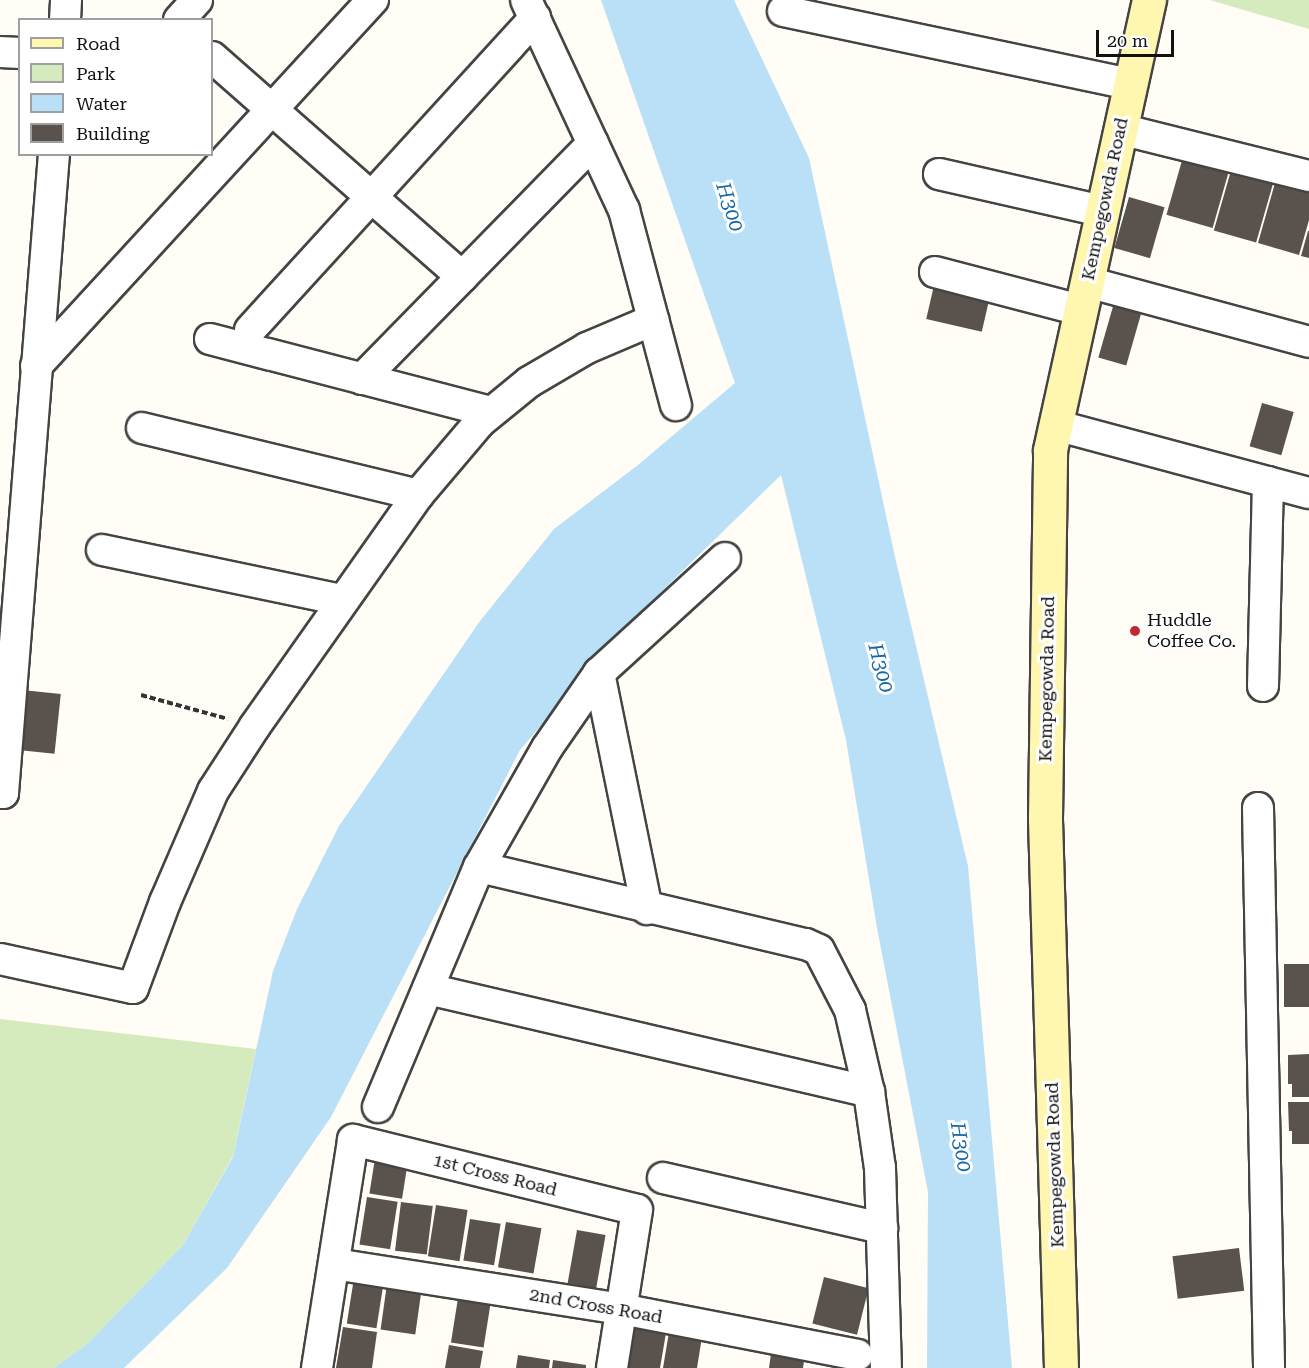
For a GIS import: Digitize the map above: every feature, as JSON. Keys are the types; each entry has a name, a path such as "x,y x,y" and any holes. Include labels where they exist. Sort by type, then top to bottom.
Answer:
{"street":[{"path":"65,18 66,0"},
{"path":"181,18 197,0"},
{"path":"36,366 374,0"},
{"name":"Kempegowda Road","path":"1061,1368 1045,818 1050,450 1149,0"},
{"path":"250,330 371,197 530,9 624,210 676,405"},
{"path":"783,11 1130,84"},
{"path":"0,52 18,53"},
{"path":"213,58 462,277"},
{"path":"1120,129 1309,176"},
{"path":"362,379 593,143"},
{"path":"0,793 3,793 54,156"},
{"path":"939,174 1102,211"},
{"path":"935,272 1083,296 1309,342"},
{"path":"0,959 133,988 165,902 213,791 342,600 418,495 491,412 556,365 596,344 653,320"},
{"path":"210,339 491,412"},
{"path":"1055,425 1309,493"},
{"path":"142,428 418,495"},
{"path":"1263,686 1268,482"},
{"path":"102,550 342,600"},
{"path":"378,1107 479,867 547,748 599,673 725,558"},
{"path":"599,673 647,909"},
{"path":"1258,808 1269,1368"},
{"path":"479,867 647,909 806,944 819,950 850,1010 869,1092 880,1168 886,1368"},
{"path":"428,988 869,1092"},
{"name":"1st Cross Road","path":"334,1264 353,1140 637,1210 621,1309"},
{"path":"663,1178 882,1228"},
{"path":"316,1368 334,1264"},
{"name":"2nd Cross Road","path":"334,1264 621,1309 858,1355"},
{"path":"612,1368 621,1309"}],"path":[{"path":"141,695 255,726"}],"green space":[{"path":"1210,0 1309,0 1309,29"},
{"path":"0,1019 256,1049 233,1156 183,1245 87,1344 54,1368 0,1368"}],"water":[{"name":"H300","path":"601,0 734,0 809,158 895,557 968,866 1012,1368 927,1368 928,1192 877,928 846,740 781,475 629,623 520,750 331,1117 227,1268 124,1368 54,1368 87,1344 183,1245 233,1157 273,971 297,909 339,826 480,621 554,529 638,465 735,383"}],"building":[{"path":"1183,157 1229,170 1213,228 1166,215"},
{"path":"1232,167 1274,179 1256,243 1214,230"},
{"path":"1275,183 1309,192 1309,220 1299,255 1258,243"},
{"path":"1129,197 1165,207 1150,258 1114,248"},
{"path":"1309,231 1309,258 1301,256"},
{"path":"935,281 991,294 982,332 926,319"},
{"path":"1116,296 1144,304 1126,366 1098,358"},
{"path":"1262,403 1294,412 1281,455 1250,446"},
{"path":"22,690 61,694 55,754 16,750"},
{"path":"1284,964 1309,964 1309,1007 1284,1007"},
{"path":"1309,1054 1309,1097 1292,1097 1292,1084 1288,1084 1288,1055"},
{"path":"1288,1102 1309,1102 1309,1144 1292,1144"},
{"path":"376,1152 409,1157 402,1199 369,1193"},
{"path":"367,1197 398,1202 390,1249 359,1244"},
{"path":"401,1202 433,1206 427,1255 395,1251"},
{"path":"436,1205 468,1210 459,1261 428,1256"},
{"path":"470,1219 501,1224 494,1265 463,1260"},
{"path":"506,1222 541,1228 533,1274 498,1267"},
{"path":"577,1230 606,1235 596,1288 568,1283"},
{"path":"1239,1248 1244,1291 1178,1299 1172,1256"},
{"path":"824,1277 869,1288 857,1335 812,1324"},
{"path":"354,1278 384,1283 376,1328 347,1323"},
{"path":"387,1284 422,1289 415,1334 381,1330"},
{"path":"458,1298 491,1303 484,1348 451,1342"},
{"path":"343,1327 377,1332 372,1368 336,1368"},
{"path":"631,1327 666,1333 660,1368 624,1368"},
{"path":"669,1332 702,1337 697,1368 663,1368"},
{"path":"449,1345 483,1351 480,1368 445,1368"},
{"path":"772,1347 805,1353 803,1368 769,1368"},
{"path":"518,1355 550,1360 549,1368 516,1368"},
{"path":"553,1360 586,1365 586,1368 552,1368"}],"place":[{"name":"Huddle Coffee Co.","path":"1135,631"}]}
